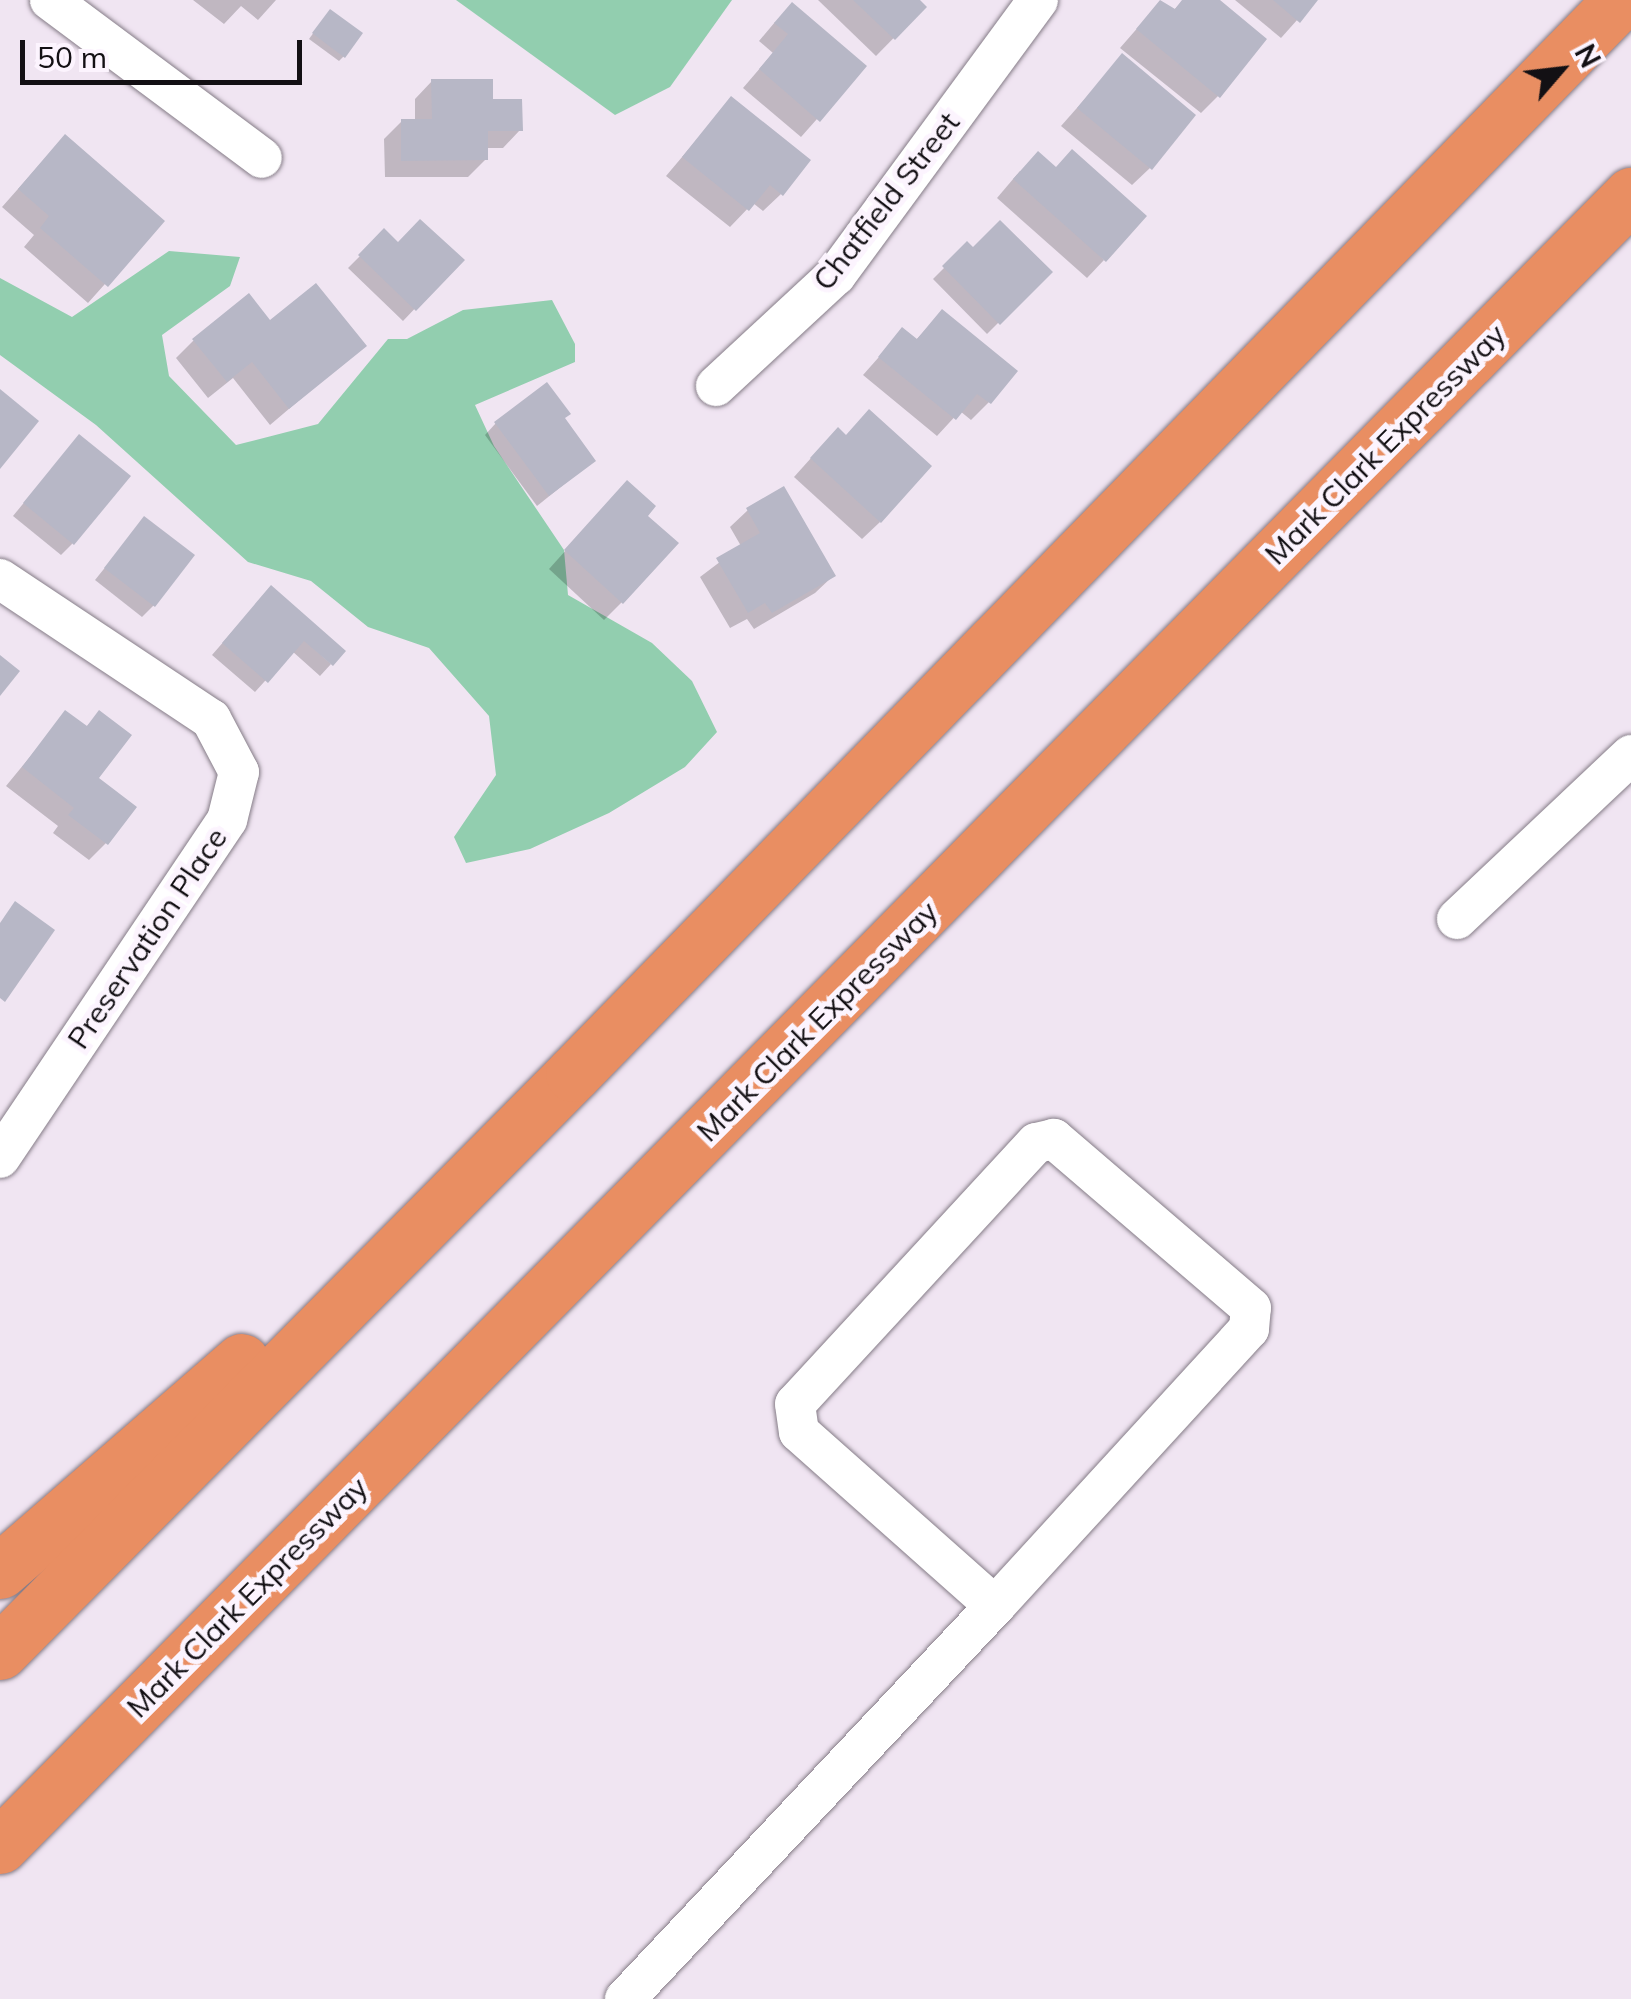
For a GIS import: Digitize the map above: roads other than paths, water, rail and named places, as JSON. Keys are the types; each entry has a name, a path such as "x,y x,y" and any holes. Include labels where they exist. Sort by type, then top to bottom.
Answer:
{"highway":[{"path":"0,1652 572,1074 1621,0"},
{"name":"Mark Clark Expressway","path":"0,1846 1631,195"},
{"path":"0,1572 572,1074"}],"street":[{"path":"50,0 262,158"},
{"name":"Chatfield Street","path":"716,386 836,275 1038,0"},
{"name":"Preservation Place","path":"0,579 211,719 240,772 227,820 14,1106 0,1158"},
{"path":"1458,918 1631,755"},
{"path":"625,1999 995,1606 1249,1329 1251,1308 1054,1138 1036,1144 795,1404 799,1432 995,1606"}]}
